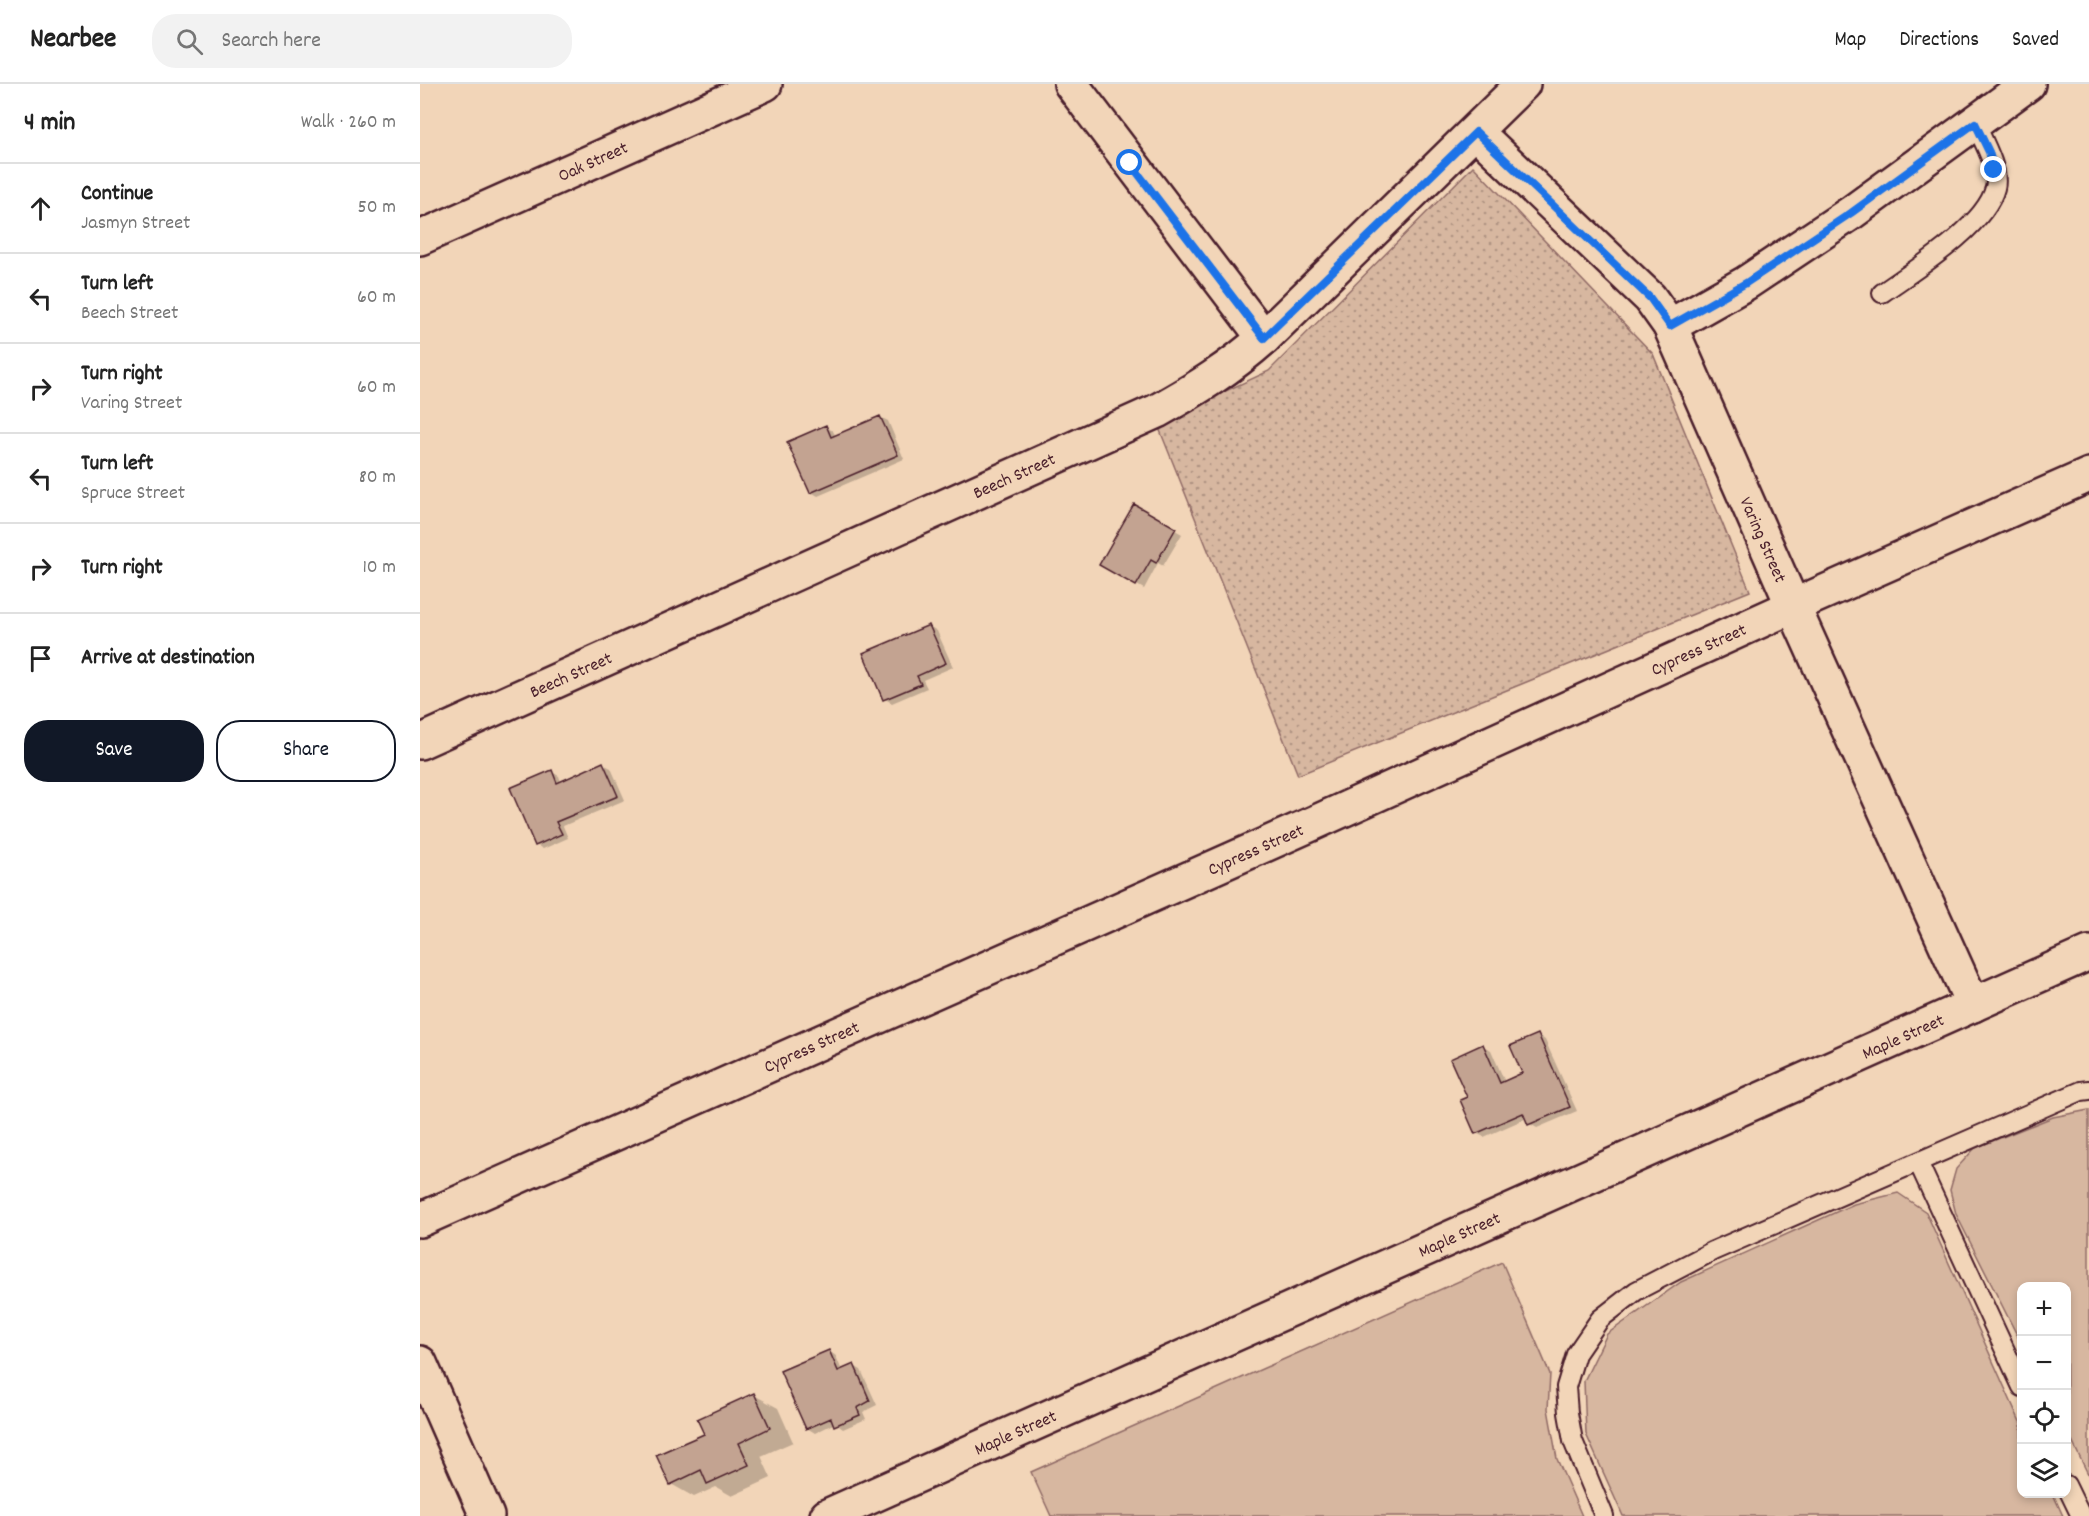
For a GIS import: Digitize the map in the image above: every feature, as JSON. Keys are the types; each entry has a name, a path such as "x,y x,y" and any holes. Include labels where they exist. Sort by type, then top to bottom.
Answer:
{"street":[{"name":"Oak Street","path":"420,238 765,84"},
{"path":"1071,84 1264,338"},
{"name":"Beech Street","path":"420,742 1156,411 1203,386 1239,360 1264,338 1523,84"},
{"path":"1670,326 1746,283 1841,220 2028,84"},
{"name":"Varing Street","path":"1476,132 1650,298 1670,326 1973,1005"},
{"name":"Cypress Street","path":"420,1220 1303,828 2089,475"},
{"name":"Maple Street","path":"827,1516 2089,953"},
{"path":"420,1363 487,1516"}],"lane":[{"path":"1882,293 1956,239 1985,210 1995,188 1996,180 1989,152 1975,123"},
{"path":"1604,1516 1573,1440 1566,1387 1576,1354 1600,1319 1636,1291 1713,1251 2081,1090 2089,1090"},
{"path":"1918,1162 2017,1377"},
{"path":"2071,1494 2081,1516"}],"shaded area":[{"path":"1473,166 1653,354 1750,591 1298,775 1157,423 1269,371"},
{"path":"2089,1110 2089,1476 2071,1439 2071,1282 2017,1282 2017,1335 1956,1214 1950,1190 1956,1169 1975,1148 2053,1117"},
{"path":"1898,1193 1926,1212 2017,1415 2017,1498 2055,1498 2063,1516 1623,1516 1586,1434 1584,1381 1607,1334 1681,1282 1854,1204"},
{"path":"1502,1262 1550,1374 1548,1409 1557,1459 1582,1516 1051,1516 1031,1472"}],"building":[{"path":"880,416 898,455 810,493 787,442 826,425 831,437"},
{"path":"1134,504 1176,528 1156,563 1151,560 1136,586 1099,565"},
{"path":"929,625 946,663 917,676 921,684 883,700 863,653"},
{"path":"603,762 618,796 556,822 562,834 535,846 510,788 552,770 557,783"},
{"path":"1538,1034 1570,1107 1528,1125 1523,1113 1475,1134 1460,1100 1467,1097 1450,1059 1483,1044 1500,1083 1522,1073 1510,1046"},
{"path":"829,1350 838,1371 854,1364 870,1401 857,1408 860,1415 834,1426 831,1418 806,1429 780,1371"},
{"path":"754,1393 770,1428 739,1443 749,1465 707,1484 701,1470 670,1485 656,1455 704,1434 697,1419"}],"route":[{"path":"1130,163 1264,338 1476,132 1650,298 1670,326 1746,283 1851,213 1975,123 1989,152 1994,170"}]}
